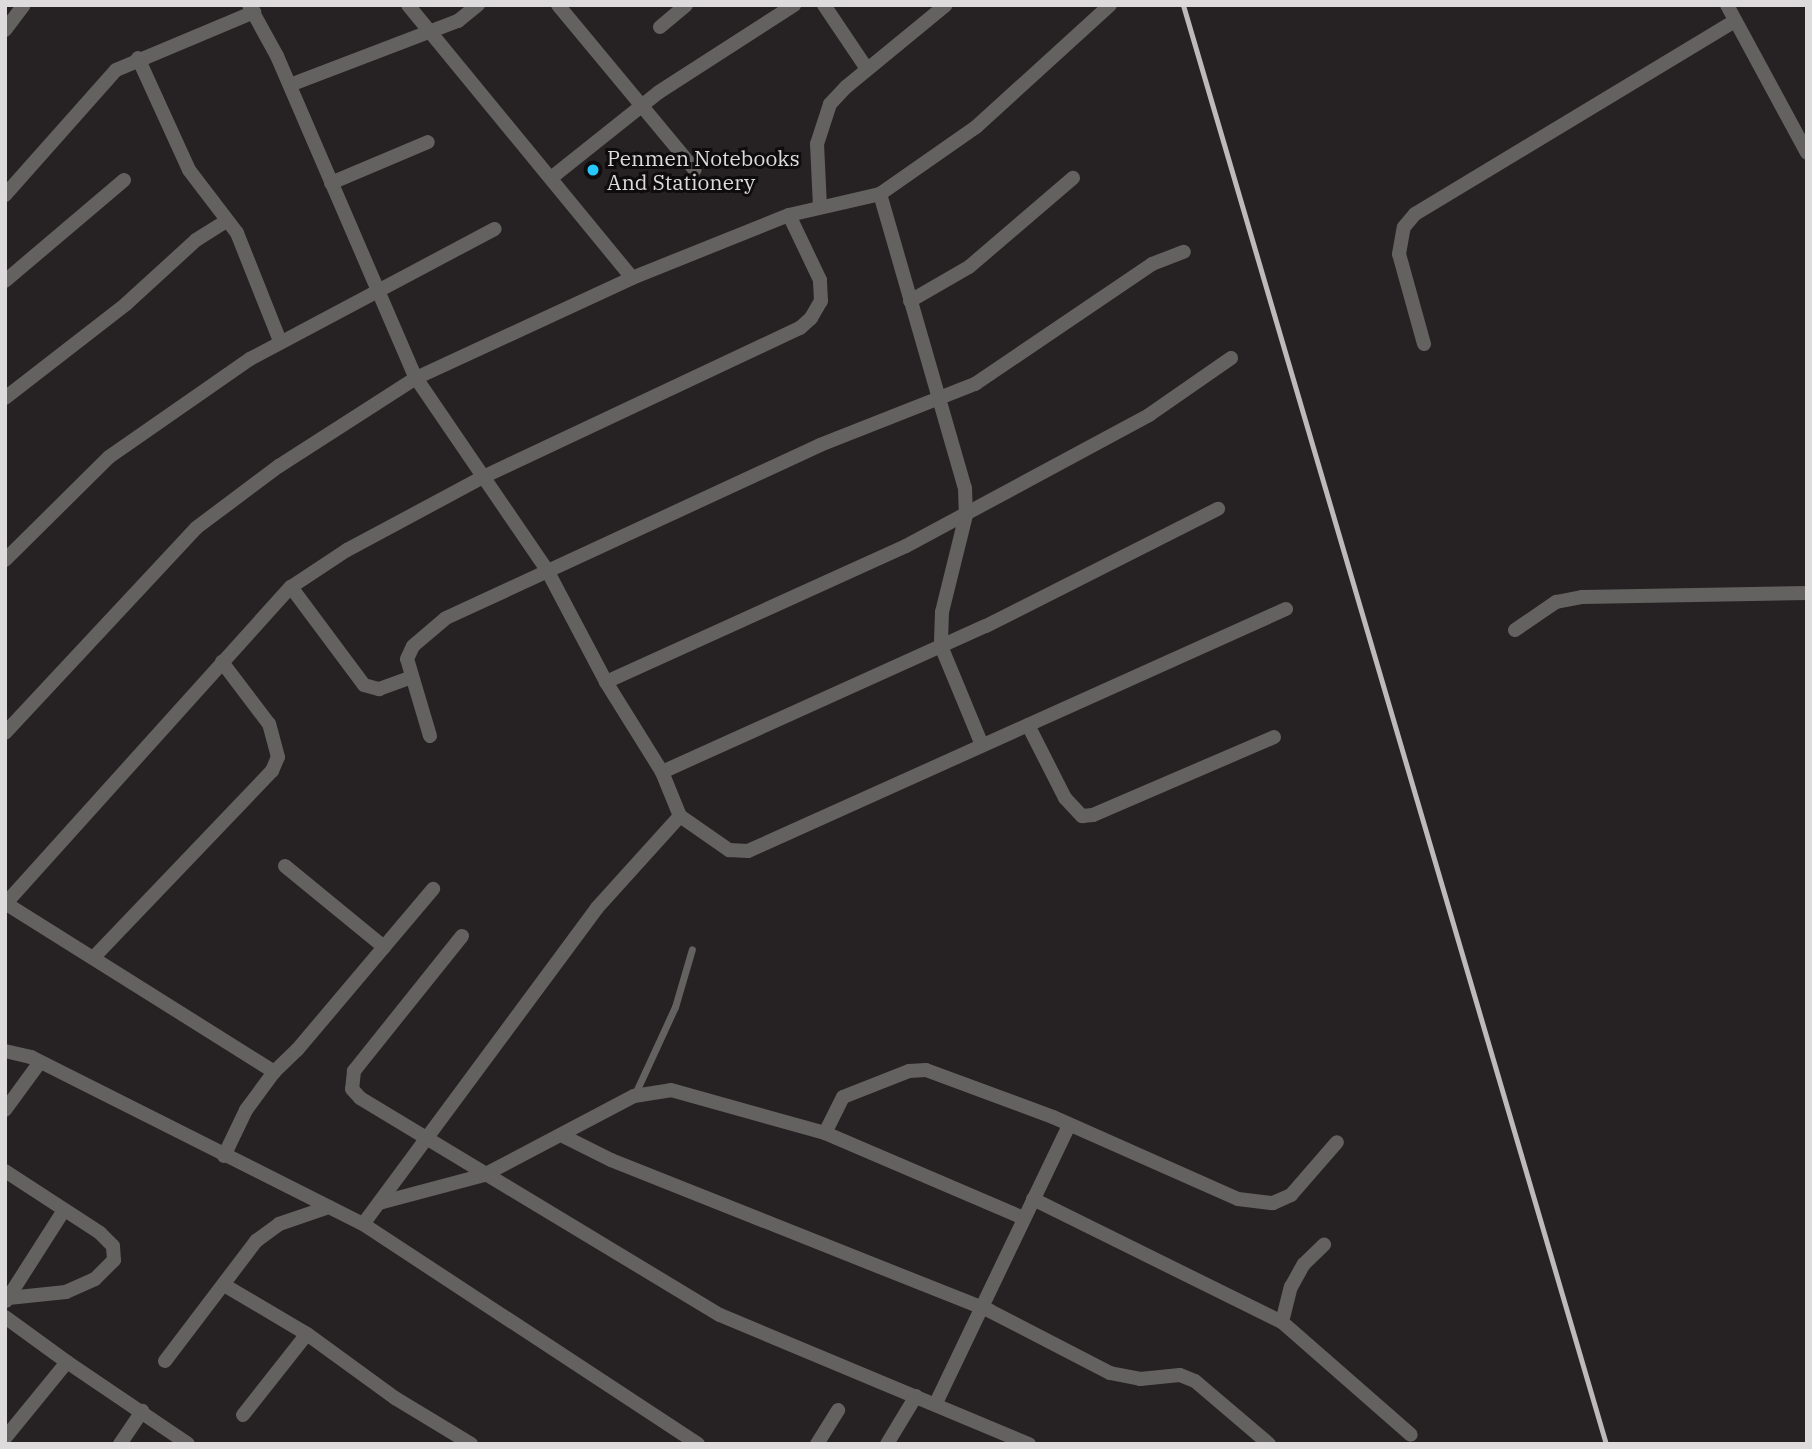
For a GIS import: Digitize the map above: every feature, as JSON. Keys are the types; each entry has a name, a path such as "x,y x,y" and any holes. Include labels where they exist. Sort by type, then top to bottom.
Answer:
{"street":[{"path":"5,30 24,5"},
{"path":"408,5 632,278"},
{"path":"290,85 429,30 458,22 478,5"},
{"path":"558,5 695,170"},
{"path":"660,27 686,5"},
{"path":"551,178 642,104 794,5"},
{"path":"824,5 867,69"},
{"path":"820,207 817,144 822,120 846,87 946,5"},
{"path":"5,733 196,528 228,501 416,378 632,278 789,215 880,194 976,127 1110,5"},
{"path":"1727,5 1807,153"},
{"path":"5,195 101,85 138,58 251,9 290,85 331,183 380,287 416,378 481,478 547,570 606,682 662,772 680,816 729,850 748,851 1286,608"},
{"path":"1424,344 1399,254 1404,227 1415,214 1735,20"},
{"path":"138,58 189,170 245,248 280,341"},
{"path":"331,183 428,142"},
{"path":"910,301 969,267 1073,178"},
{"path":"5,281 124,180"},
{"path":"880,194 965,488 966,515 948,579 941,646 982,745"},
{"path":"274,1072 95,956 6,903 169,718 291,587 347,550 481,478 800,328 811,318 821,302 820,281 789,215"},
{"path":"5,398 126,304 196,240 227,221"},
{"path":"5,560 42,520 109,457 280,341 495,229"},
{"path":"430,736 410,678 407,659 413,646 446,618 820,445 938,398 1008,366 1134,275 1184,252"},
{"path":"606,682 966,515 1149,415 1231,358"},
{"path":"662,772 941,646 1218,509"},
{"path":"291,587 364,685 379,689 410,678"},
{"path":"1515,630 1556,602 1582,597 1807,593"},
{"path":"95,956 272,771 278,757 269,724 222,662"},
{"path":"1028,725 1065,798 1082,816 1093,815 1274,737"},
{"path":"363,1224 597,908 680,816"},
{"path":"285,866 384,947"},
{"path":"224,1156 246,1110 274,1072 433,889"},
{"path":"462,936 354,1071 350,1082 360,1098 425,1140 720,1315 936,1403 999,1438 1029,1444"},
{"path":"5,1051 36,1059 363,1224 698,1444"},
{"path":"5,1110 36,1059"},
{"path":"825,1133 843,1097 909,1071 926,1070 1069,1125 1238,1199 1273,1203 1291,1195 1337,1142"},
{"path":"379,1203 484,1175 634,1096 671,1090 825,1133 1023,1218"},
{"path":"936,1403 984,1308 1023,1218 1069,1125"},
{"path":"561,1135 611,1160 984,1308 1110,1373 1140,1379 1180,1375 1195,1381 1269,1444"},
{"path":"5,1171 113,1246 114,1260 95,1279 66,1292 6,1300"},
{"path":"1033,1199 1282,1322 1411,1434"},
{"path":"165,1361 256,1241 279,1224 329,1206"},
{"path":"6,1300 64,1210"},
{"path":"1282,1322 1291,1287 1304,1264 1324,1245"},
{"path":"224,1285 307,1334 395,1398 471,1444"},
{"path":"5,1317 66,1362 188,1444"},
{"path":"243,1415 307,1334"},
{"path":"14,1444 5,1438 66,1362"},
{"path":"887,1444 916,1396"},
{"path":"817,1444 838,1410"},
{"path":"120,1444 142,1411"}],"lane":[{"path":"634,1096 675,1007 692,949"}],"railway":[{"path":"1183,5 1606,1444"}],"place":[{"name":"Penmen Notebooks And Stationery","path":"593,170"}]}
